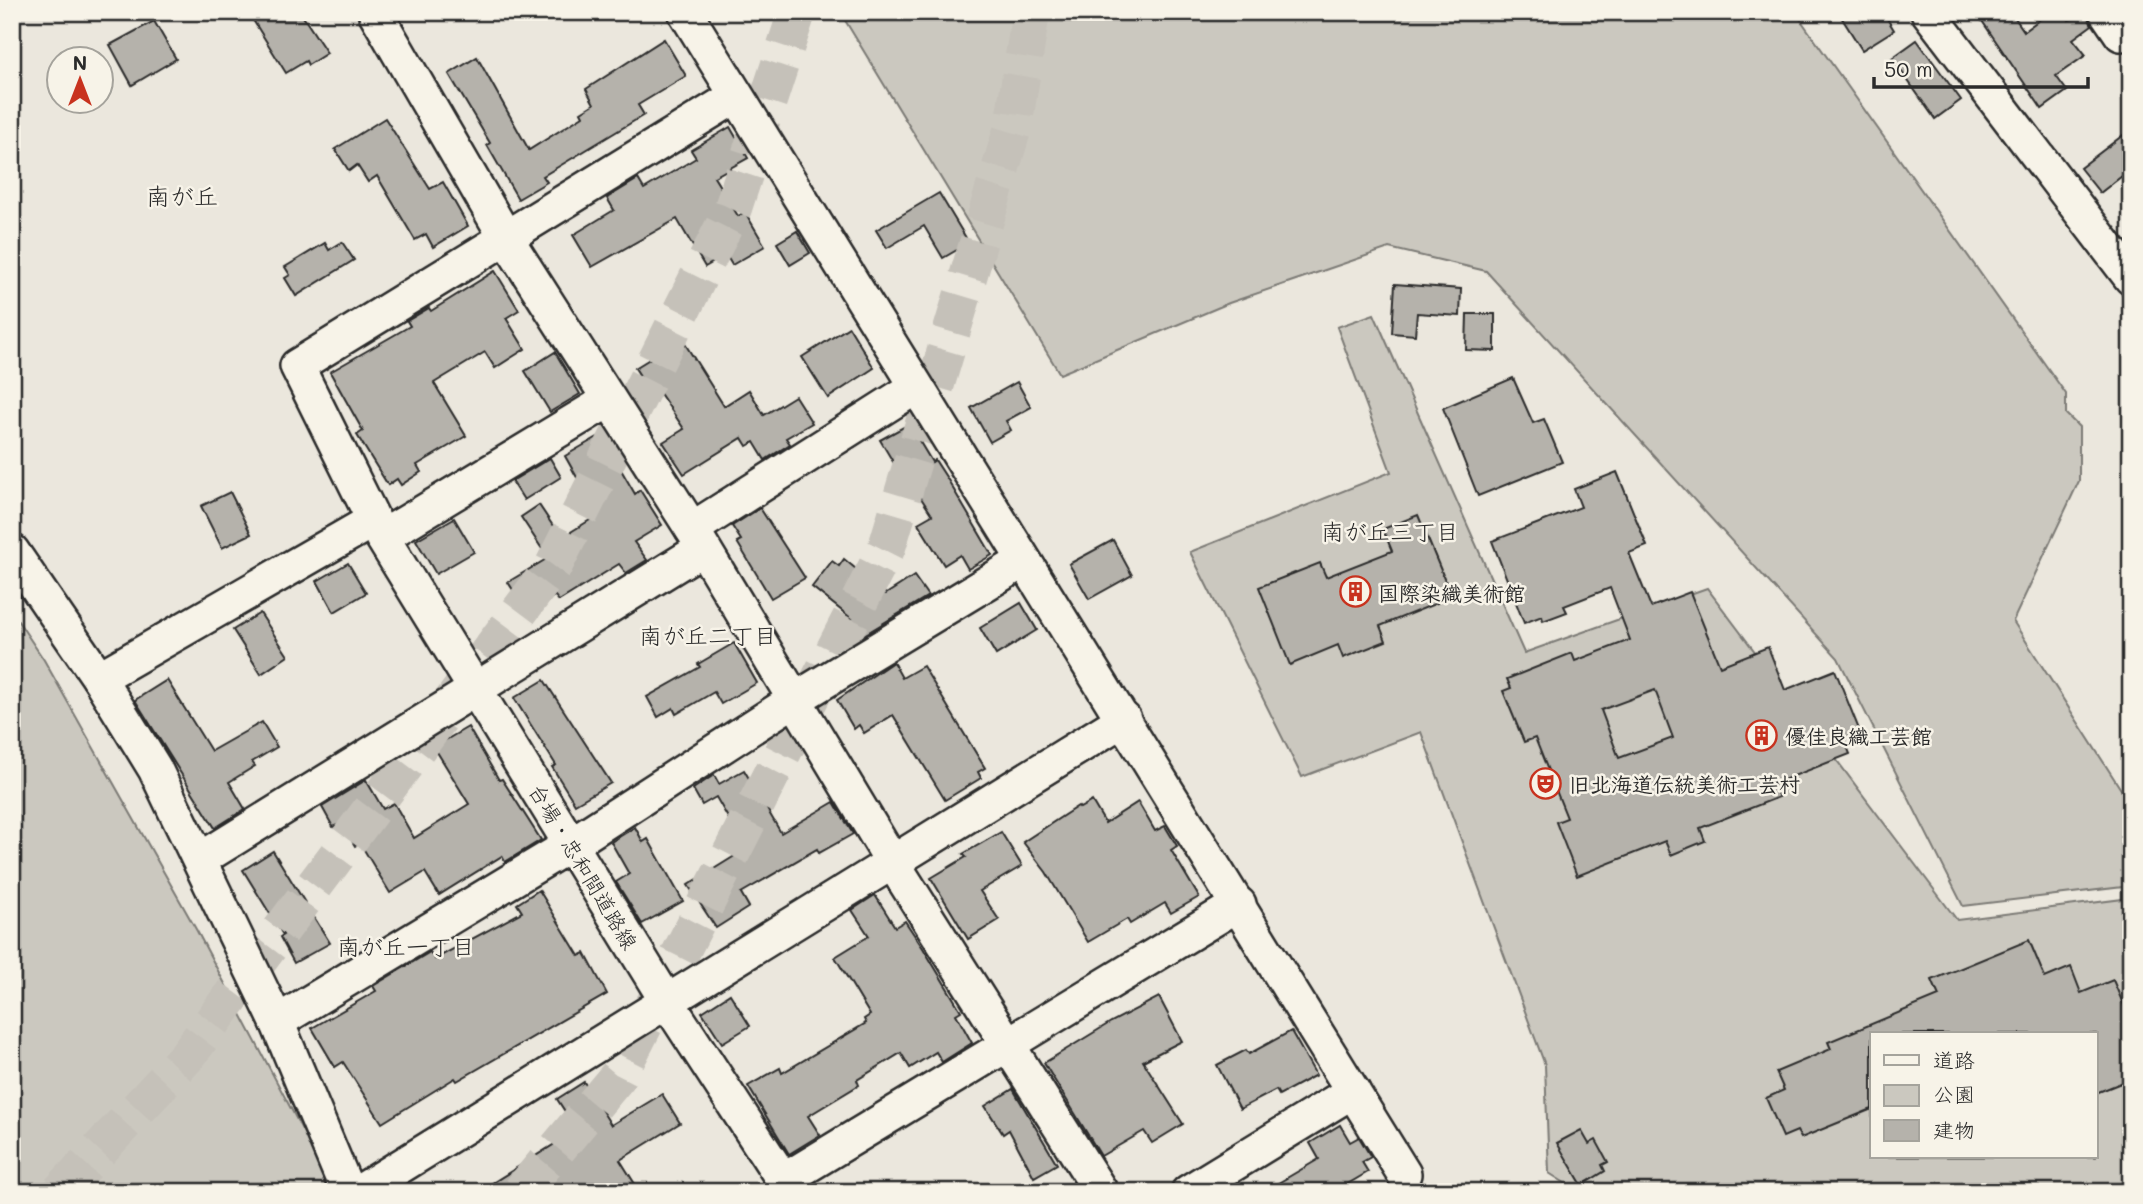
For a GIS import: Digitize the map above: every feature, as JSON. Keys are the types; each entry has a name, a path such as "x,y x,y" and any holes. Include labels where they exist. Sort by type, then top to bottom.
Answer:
{"street":[{"path":"375,12 506,238 697,539 893,863 1101,1192"},
{"path":"685,12 1404,1174"},
{"path":"1928,12 2131,278"},
{"path":"2106,12 2121,34 2131,27"},
{"path":"506,238 736,96"},
{"name":"台場・忠和間道路線","path":"506,238 297,366 377,529 666,1000 788,1186"},
{"path":"201,859 476,688 916,387"},
{"path":"99,678 377,529 609,400"},
{"path":"12,551 99,678 155,769 201,859 277,1021 348,1192"},
{"path":"277,1021 570,845 794,700 1023,561"},
{"path":"359,1192 1124,719"},
{"path":"788,1186 1009,1043 1239,904"},
{"path":"1188,1192 1353,1091"}],"green space":[{"path":"840,12 1795,12 2066,394 2066,414 2079,427 2079,481 2013,621 2131,805 2131,886 1963,906 1838,658 1486,271 1389,248 1229,303 1060,374"},
{"path":"1374,314 1524,653 1707,588 1957,920 2131,898 2131,1192 1579,1192 1549,1173 1545,1065 1421,732 1302,777 1190,552 1391,472 1337,327"},
{"path":"12,612 44,660 197,931 335,1192 12,1192"}],"building":[{"path":"248,12 300,12 327,53 308,65 306,61 286,73"},
{"path":"1838,12 1883,12 1894,30 1862,50"},
{"path":"1976,12 2011,12 2024,31 2050,12 2065,12 2069,20 2087,15 2092,25 2073,39 2086,55 2056,76 2067,91 2042,109"},
{"path":"154,21 176,59 132,85 116,56 116,46 110,45"},
{"path":"664,39 686,76 638,105 644,115 543,176 547,182 518,199 487,145 490,143 449,74 477,57 529,150 583,116 581,112 594,104 586,89"},
{"path":"1917,40 1961,100 1935,119 1892,58"},
{"path":"385,118 430,189 443,182 468,226 433,247 426,234 415,240 377,176 368,182 357,165 349,171 335,149"},
{"path":"730,127 748,158 714,177 738,216 745,212 765,246 732,265 726,255 705,267 677,219 592,267 573,235 614,210 607,198 638,179 644,189 696,158 691,150"},
{"path":"2131,129 2131,169 2100,193 2080,168"},
{"path":"939,193 969,243 943,258 924,226 887,248 876,230"},
{"path":"797,231 810,253 790,265 777,243"},
{"path":"342,242 354,260 296,296 285,278 290,275 285,267 325,243 329,250"},
{"path":"495,271 519,310 506,318 525,349 495,368 485,352 434,383 466,436 417,465 421,472 401,485 397,479 388,485 357,435 363,431 330,372 410,326 407,321 429,308 431,311"},
{"path":"1395,284 1461,289 1460,316 1417,313 1415,335 1392,333"},
{"path":"1467,314 1495,314 1495,351 1466,350"},
{"path":"849,327 874,368 828,398 802,357"},
{"path":"682,339 724,406 749,390 764,415 795,396 812,423 786,438 790,444 765,460 754,442 747,446 742,438 684,474 663,442 684,429 659,392 653,396 635,368"},
{"path":"555,352 580,394 550,412 525,371"},
{"path":"1513,378 1533,423 1544,419 1562,462 1478,496 1443,408"},
{"path":"1017,382 1031,407 1006,421 1011,430 990,442 971,408"},
{"path":"909,424 932,462 935,460 948,480 992,555 968,569 960,555 944,565 918,523 932,515 902,469 899,472 880,440"},
{"path":"601,435 635,494 640,490 662,525 634,542 647,560 626,573 619,564 559,601 555,596 527,612 508,582 548,558 521,517 539,505 561,538 598,515 565,456"},
{"path":"550,458 561,477 524,500 512,481"},
{"name":"優佳良織工芸館","path":"1617,472 1647,546 1629,553 1651,607 1690,592 1720,666 1768,647 1785,690 1835,670 1860,732 1844,739 1850,754 1773,784 1779,797 1700,828 1705,841 1671,855 1665,841 1577,876 1556,822 1567,818 1535,738 1524,742 1503,691 1511,688 1507,679 1572,653 1575,661 1630,640 1610,588 1564,606 1567,612 1543,621 1542,616 1524,623 1492,541 1581,507 1574,489","holes":["1655,690 1673,738 1619,758 1601,710"]},
{"path":"230,492 251,534 222,548 201,506"},
{"path":"760,508 805,578 771,598 737,542 741,540 732,526"},
{"name":"国際染織美術館","path":"1418,515 1452,597 1380,626 1386,641 1343,658 1338,645 1290,665 1259,587 1320,563 1326,577 1392,551 1383,529"},
{"path":"454,518 474,552 436,574 416,540"},
{"path":"1113,540 1132,575 1089,599 1069,564"},
{"path":"844,559 886,594 914,576 928,596 849,644 839,628 852,619 812,587 832,561 839,566"},
{"path":"348,563 366,593 334,612 317,581"},
{"path":"1021,603 1037,630 996,655 980,628"},
{"path":"260,613 288,656 261,674 233,630"},
{"path":"734,643 757,683 721,704 714,692 676,714 673,708 658,717 647,697 700,667 698,664"},
{"path":"893,662 902,678 923,666 985,768 978,772 981,778 945,800 893,715 864,733 859,725 854,729 837,700"},
{"path":"167,680 211,751 262,722 277,747 252,762 255,766 229,782 245,809 215,828 135,700"},
{"path":"544,680 611,783 575,804 552,767 556,765 514,698"},
{"path":"468,727 499,780 502,779 541,840 505,862 502,856 439,895 425,872 390,893 360,843 355,846 341,823 333,827 322,807 366,780 383,809 394,803 414,838 469,804 434,747"},
{"path":"744,770 781,833 834,802 853,834 819,853 817,849 741,893 749,907 716,928 688,885 746,849 716,797 702,805 693,789 714,775 719,784"},
{"path":"1092,801 1105,823 1138,802 1155,831 1165,826 1177,846 1171,850 1199,897 1171,913 1165,903 1130,924 1127,919 1088,942 1046,872 1023,842 1078,806 1080,808"},
{"path":"635,827 643,842 648,839 683,901 642,924 616,882 629,874 611,842"},
{"path":"1001,832 1022,866 980,891 999,920 968,939 931,878 966,857 963,854"},
{"path":"273,851 330,943 294,963 280,937 283,935 243,870"},
{"path":"539,890 579,956 585,953 607,994 457,1081 455,1078 382,1123 343,1062 335,1067 312,1028 376,991 373,986 430,952 435,959 522,912 517,904"},
{"path":"875,895 895,927 905,921 923,948 961,1011 956,1014 972,1043 942,1062 936,1052 910,1068 901,1053 857,1080 859,1085 808,1116 820,1135 789,1154 748,1086 780,1068 782,1073 866,1023 864,1019 870,1015 835,957 869,936 852,910"},
{"path":"2029,940 2045,978 2071,967 2081,993 2113,980 2131,1022 2131,1079 2098,1092 2098,1032 1870,1032 1870,1110 1801,1138 1797,1131 1783,1137 1766,1098 1784,1090 1776,1072 1831,1049 1828,1042 1939,996 1932,980"},
{"path":"730,994 750,1026 722,1043 702,1012"},
{"path":"1159,997 1182,1041 1143,1061 1183,1124 1152,1143 1144,1131 1101,1156 1044,1063 1111,1022"},
{"path":"1291,1031 1316,1075 1279,1095 1276,1090 1240,1109 1217,1065 1246,1050 1249,1054"},
{"path":"584,1082 611,1125 662,1094 680,1123 620,1160 640,1192 478,1192 577,1130 557,1099"},
{"path":"1013,1089 1057,1164 1034,1177 1009,1130 1003,1134 985,1106"},
{"path":"1340,1125 1350,1142 1359,1137 1371,1157 1362,1162 1368,1172 1334,1192 1263,1192 1319,1159 1310,1143"},
{"path":"1581,1130 1589,1144 1596,1140 1608,1162 1602,1165 1605,1171 1582,1185 1557,1143"}],"tunnel":[{"path":"60,1192 187,1056 554,565 733,208 797,12"},
{"path":"521,1192 618,1076 887,547 1013,127 1031,12"}],"place":[{"name":"国際染織美術館","path":"1355,592"},
{"name":"優佳良織工芸館","path":"1762,735"},
{"name":"旧北海道伝統美術工芸村","path":"1546,783"}],"district":[{"name":"南が丘","path":"182,195"},
{"name":"南が丘三丁目","path":"1390,531"},
{"name":"南が丘二丁目","path":"708,635"},
{"name":"南が丘一丁目","path":"406,946"}]}
